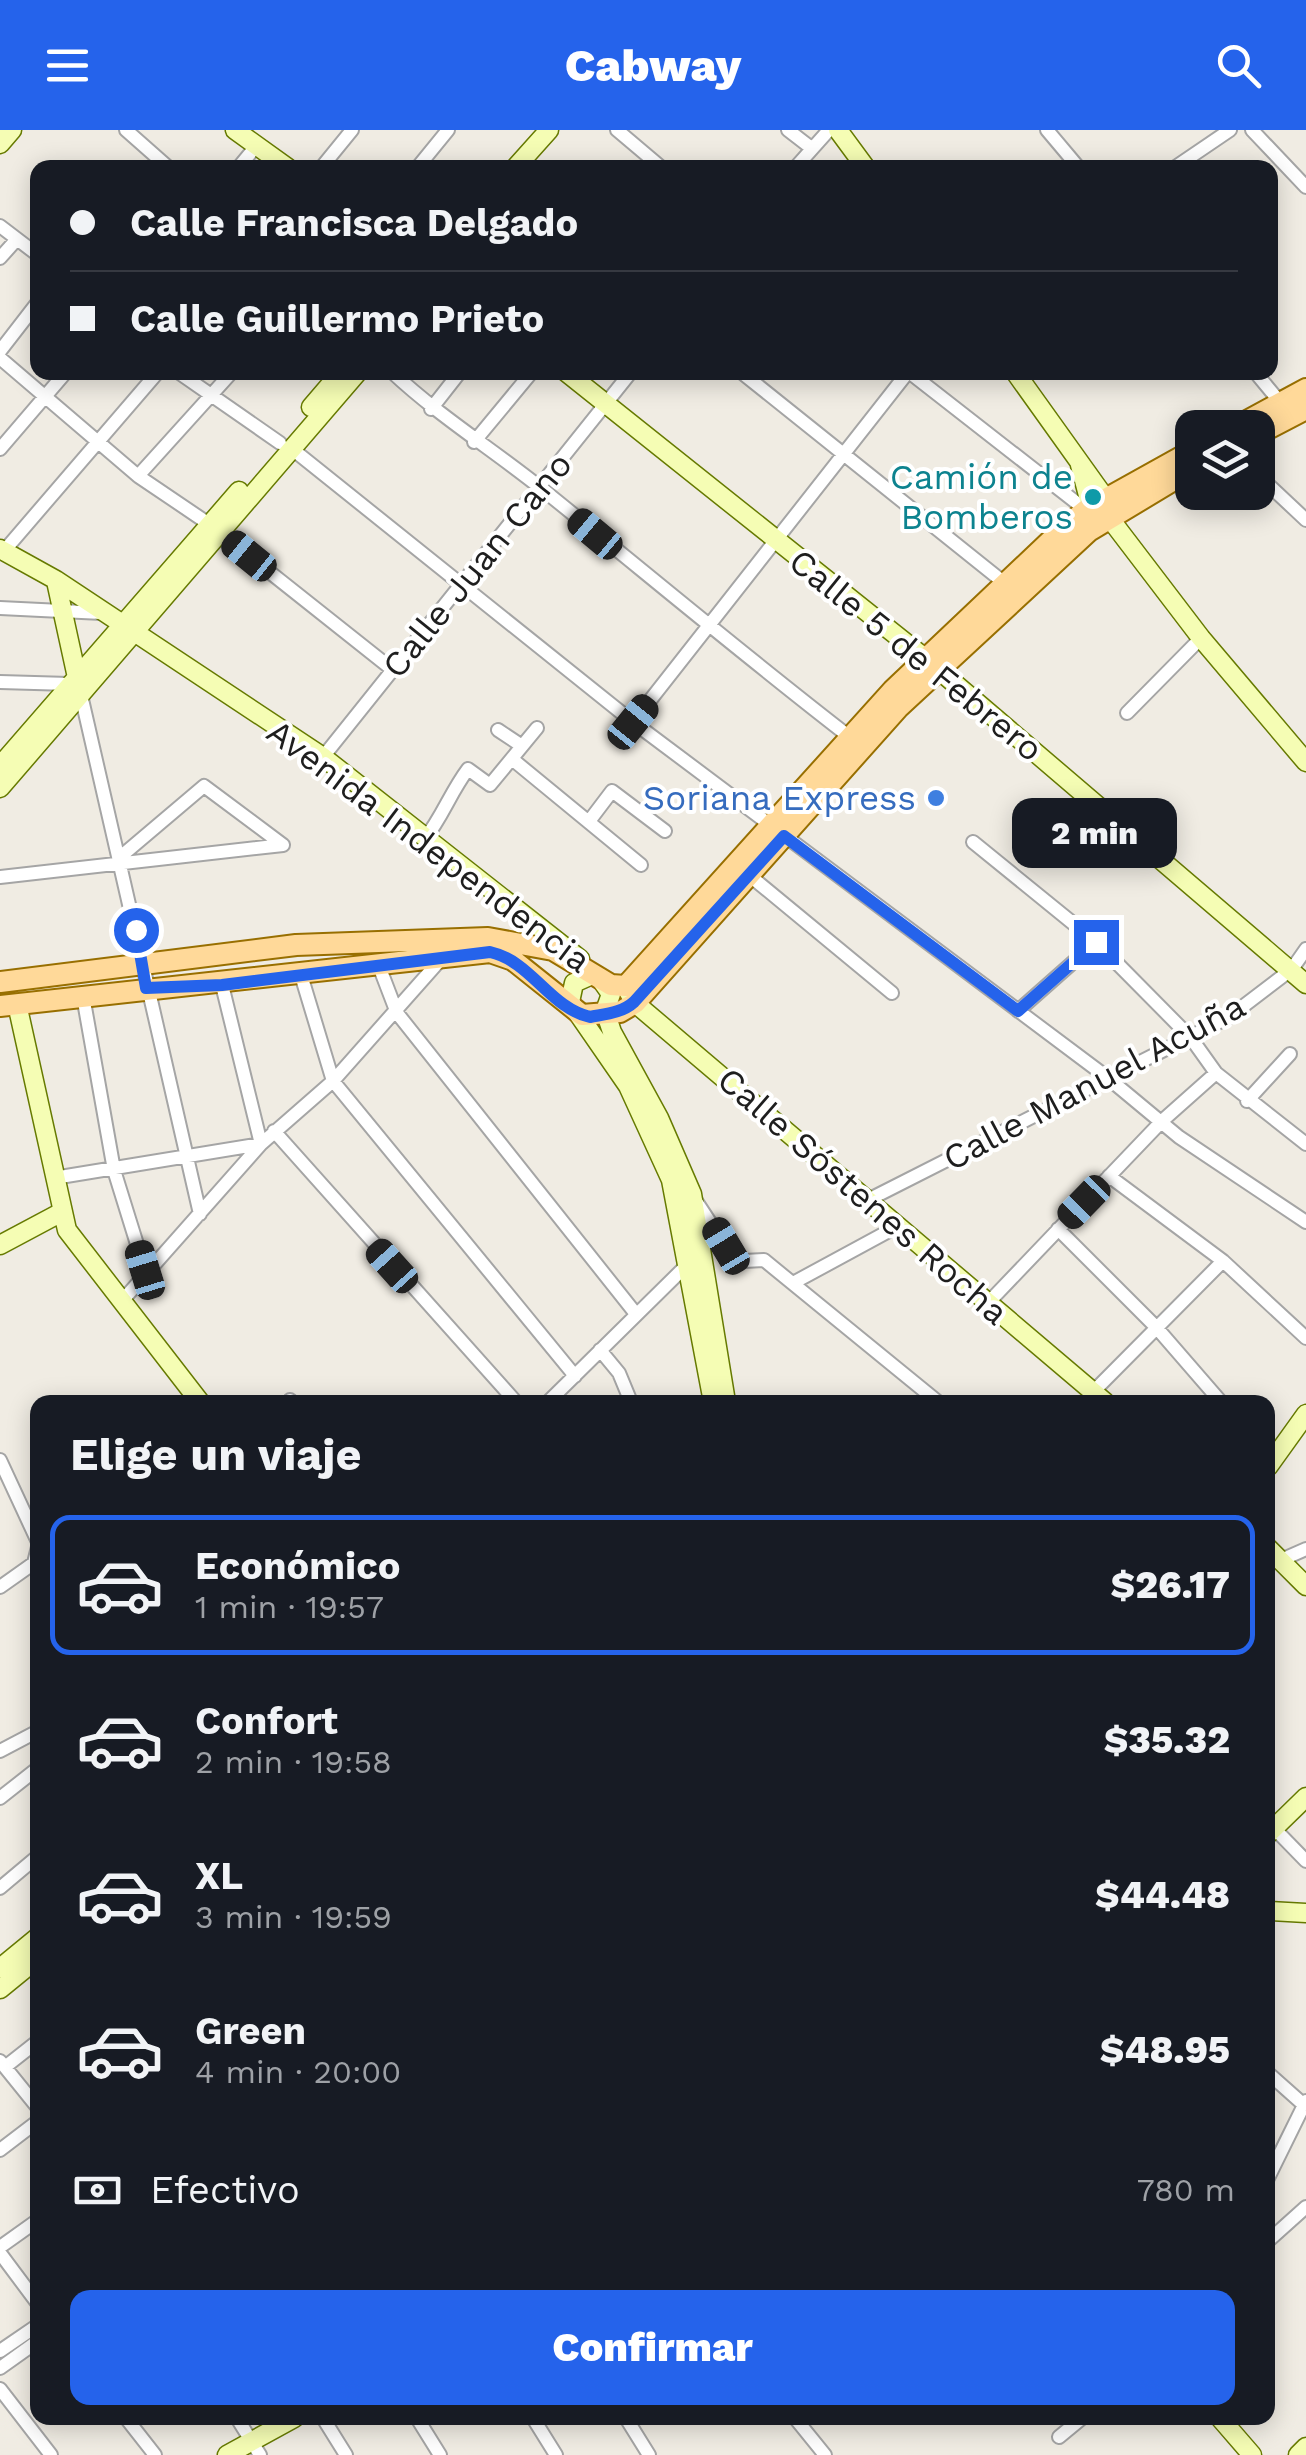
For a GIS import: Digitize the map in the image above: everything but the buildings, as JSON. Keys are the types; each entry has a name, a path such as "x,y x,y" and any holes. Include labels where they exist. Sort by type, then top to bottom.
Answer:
{"main road":[{"path":"1266,410 1306,389"},
{"path":"1275,426 1304,413"},
{"path":"9,1005 496,953 513,960 575,1010 590,1017 604,1011 620,1012 630,994 898,708 1006,585 1175,463"},
{"path":"630,994 749,875 851,738 1102,513 1175,477"},
{"path":"0,982 296,944 488,938 552,950 630,994"}],"street":[{"path":"0,144 12,130"},
{"path":"126,130 160,160"},
{"path":"235,130 278,160"},
{"path":"328,160 352,130"},
{"path":"424,160 448,130"},
{"path":"522,160 549,130"},
{"path":"537,160 561,130"},
{"path":"617,130 653,160"},
{"path":"788,130 810,147"},
{"path":"801,160 829,130"},
{"path":"838,130 860,160"},
{"path":"1047,130 1072,160"},
{"path":"1186,160 1230,130"},
{"path":"1252,130 1306,187"},
{"path":"245,160 258,145"},
{"path":"0,226 30,250"},
{"path":"0,258 16,239"},
{"path":"30,313 0,354 138,476 215,528 393,670"},
{"path":"0,450 60,380"},
{"path":"2,550 151,380"},
{"path":"188,380 286,446 778,832 1162,1121 1306,1222"},
{"path":"138,476 224,380"},
{"path":"286,446 335,380"},
{"path":"0,788 121,623 215,528 350,380"},
{"path":"400,380 431,409 539,487 708,628 851,738"},
{"path":"431,409 454,380"},
{"path":"474,442 525,380"},
{"name":"Calle 5 de Febrero","path":"576,380 932,665 1306,984"},
{"name":"Calle Juan Cano","path":"324,757 624,380"},
{"path":"751,380 1006,585"},
{"path":"633,722 902,380"},
{"path":"919,380 1102,513"},
{"path":"1020,380 1080,465 1102,513 1306,762"},
{"path":"1261,380 1280,402"},
{"path":"1275,491 1306,520"},
{"name":"Avenida Independencia","path":"2,550 56,580 324,757 424,840 553,936 597,977"},
{"path":"56,580 75,685 120,861 200,1214"},
{"path":"0,608 64,610 121,623"},
{"path":"1127,713 1201,638"},
{"path":"0,682 75,685"},
{"path":"0,766 75,685"},
{"path":"424,840 446,810 448,795 468,769 490,784 537,728"},
{"path":"498,730 522,746"},
{"path":"512,759 641,865"},
{"path":"0,877 284,845 204,786 120,861"},
{"path":"590,820 612,791 666,831"},
{"path":"974,842 1096,942 1191,1038 1216,1073 1306,1144"},
{"path":"749,875 892,993"},
{"path":"1018,1011 1096,942"},
{"name":"Calle Manuel Acuña","path":"870,1199 1191,1038 1292,970 1306,949"},
{"path":"122,1301 145,1270 261,1144 333,1081 397,1013 443,956"},
{"path":"379,966 397,1013 636,1314"},
{"path":"301,975 333,1081 575,1376"},
{"path":"712,1395 690,1262 658,1131 575,1010 570,992 574,983 597,977 610,994 604,1011 658,1131 732,1256 744,1261 764,1260 926,1395"},
{"path":"222,985 261,1144"},
{"name":"Calle Sóstenes Rocha","path":"630,994 1097,1395"},
{"path":"82,996 114,1170 145,1270"},
{"path":"9,1005 67,1230 195,1395"},
{"path":"1247,1101 1290,1054"},
{"path":"988,1303 1162,1121 1216,1073"},
{"path":"274,1131 510,1395"},
{"path":"54,1178 261,1144"},
{"path":"1109,1176 1223,1261 1306,1338"},
{"path":"692,1194 725,1395"},
{"path":"0,1245 60,1213"},
{"path":"792,1283 900,1225"},
{"path":"1058,1229 1156,1327 1214,1395"},
{"path":"1101,1395 1156,1327 1223,1261"},
{"path":"555,1395 690,1262"},
{"path":"600,1350 619,1373 628,1395"},
{"path":"1275,1454 1306,1414"},
{"path":"0,1460 6,1484 30,1529"},
{"path":"1275,1554 1306,1550"},
{"path":"1275,1555 1306,1586"},
{"path":"0,1587 30,1566"},
{"path":"0,1751 30,1735"},
{"path":"0,1798 30,1774"},
{"path":"1275,1823 1306,1797"},
{"path":"1275,1833 1306,1861"},
{"path":"0,1888 30,1863"},
{"path":"1275,1911 1306,1913"},
{"path":"0,1968 30,1944"},
{"path":"0,1989 30,1965"},
{"path":"30,2046 2,2064 30,2098"},
{"path":"1275,2079 1305,2103 1275,2164"},
{"path":"0,2150 30,2127"},
{"path":"1275,2235 1306,2207"},
{"path":"30,2226 0,2250 30,2293"},
{"path":"0,2351 30,2331"},
{"path":"0,2368 30,2347"},
{"path":"0,2388 51,2455"},
{"path":"131,2425 155,2455"},
{"path":"241,2425 256,2448"},
{"path":"227,2455 256,2448 285,2425"},
{"path":"327,2425 346,2455"},
{"path":"421,2425 440,2455"},
{"path":"538,2425 556,2455"},
{"path":"630,2425 649,2455"},
{"path":"801,2425 825,2455"},
{"path":"1059,2437 1074,2425"},
{"path":"1213,2425 1236,2455"},
{"path":"1226,2425 1252,2455"},
{"path":"1298,2455 1306,2447"}],"place":[{"name":"Camión de Bomberos","path":"1093,497"},
{"name":"Soriana Express","path":"936,798"}],"route":[{"path":"136,930 146,988 222,985 490,952 513,960 557,999 582,1015 598,1016 604,1011 628,1008 784,836 1018,1011 1096,942"}]}
